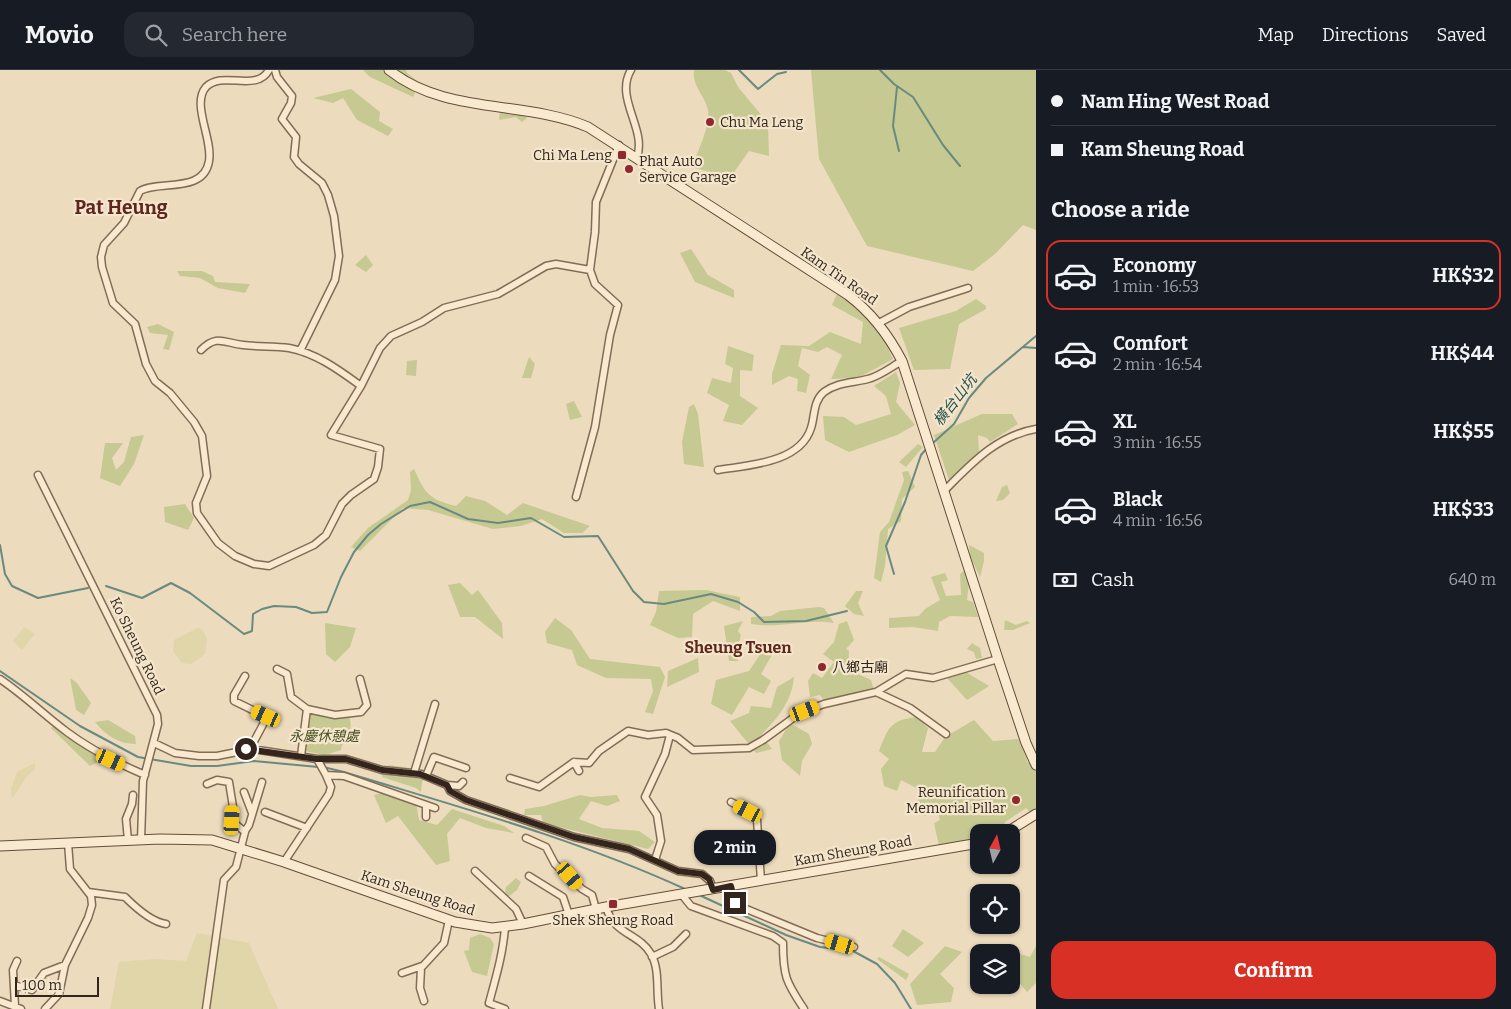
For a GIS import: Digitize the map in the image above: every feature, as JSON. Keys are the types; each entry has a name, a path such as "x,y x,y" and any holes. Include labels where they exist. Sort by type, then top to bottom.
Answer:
{"main road":[{"name":"Kam Tin Road","path":"389,70 419,89 444,97 569,120 588,127 619,145 848,295 879,323 902,361 998,660 1026,743 1036,765"},
{"path":"1020,824 1036,814"},
{"name":"Kam Sheung Road","path":"0,846 198,838 240,848 284,862 449,920 477,927 505,927 606,907 970,844"}],"street":[{"path":"269,70 265,76 258,79 218,79 203,90 200,107 207,135 210,161 208,165 200,176 194,179 177,186 145,188 135,196 124,223 102,250 102,267 110,294 119,310 135,324 146,364 155,381 170,393 194,422 202,436 207,476 196,503 198,513 218,544 235,556 254,564 269,566 279,563 291,554 320,540 342,504 376,475 380,449 331,435 361,386 380,348 391,336 422,322 439,310 498,294 550,264 590,270"},
{"path":"275,70 277,77 292,96 291,103 282,119 296,137 294,157 325,189 331,202 337,236 338,256 335,280 300,351"},
{"path":"631,70 626,84 630,109 641,144 637,158"},
{"path":"576,497 596,427 607,351 618,305 596,284 590,270 595,232 596,202 619,145"},
{"path":"879,323 909,307 968,288"},
{"path":"201,350 209,342 218,340 242,345 300,351 331,365 361,386"},
{"path":"718,470 766,461 793,452 808,435 818,400 824,392 842,384 873,377 902,361"},
{"path":"944,492 994,445 1013,436 1036,429"},
{"name":"Ko Sheung Road","path":"38,475 157,715 158,724 145,772 142,792 142,840"},
{"path":"510,778 539,787 574,762 589,763 599,751 628,731 646,734 660,732 670,735 693,750 749,748 800,713 824,704 876,692 906,674 933,678 998,660"},
{"path":"277,670 288,676 291,697 307,708 335,715 361,712 366,705 360,679"},
{"path":"245,676 234,695 234,701 267,718 250,749"},
{"path":"0,679 28,698 54,722 89,747 111,760 145,772"},
{"path":"876,692 910,708 946,734"},
{"path":"414,773 435,704"},
{"path":"301,756 307,708"},
{"path":"655,860 660,844 659,823 657,812 645,798 665,754 670,735"},
{"path":"154,743 175,753 199,756 217,756 250,749 318,760 346,759 382,770 426,776 447,785 459,786 463,782"},
{"path":"426,776 434,757 466,768"},
{"path":"284,862 329,794 331,787 318,760"},
{"path":"574,762 579,771"},
{"path":"324,773 344,776 435,808"},
{"path":"207,784 217,780 229,782 233,822 245,831"},
{"path":"206,1009 224,880 236,867 245,831 249,825 262,782"},
{"path":"447,785 450,791 466,800 574,837 624,847 678,871 702,874 709,879 709,890"},
{"path":"244,792 252,813"},
{"path":"128,840 126,819 132,804 133,795"},
{"path":"731,802 748,811 757,820 762,880"},
{"path":"426,805 426,817"},
{"path":"265,812 307,828"},
{"path":"526,838 546,847 555,864 582,889 592,895 596,909"},
{"path":"45,1009 59,994 65,965 90,912 92,902 88,892 70,869 68,843"},
{"path":"476,871 516,909 523,924"},
{"path":"529,876 563,897 568,915"},
{"path":"731,886 734,901 739,906 817,938 854,946"},
{"path":"88,892 125,896 134,907 147,913 157,922 166,924"},
{"path":"683,895 691,906 772,936 783,943 783,967 787,984 804,1009"},
{"path":"606,907 612,923 643,945 652,957 660,1009"},
{"path":"402,974 422,966 444,943 449,920"},
{"path":"505,927 503,953 498,961 499,972 489,1003 505,1009"},
{"path":"652,957 673,948 686,934"},
{"path":"17,961 13,970 18,1008"},
{"path":"14,985 32,990 47,971 65,965"},
{"path":"422,966 420,982 424,1001"},
{"path":"0,1001 18,1008"}],"shaded area":[{"path":"24,627 35,634 22,650 13,641"},
{"path":"198,628 203,630 207,640 205,654 191,664 182,663 173,651 174,640"},
{"path":"35,763 35,769 27,776 12,799 11,789 17,772"},
{"path":"197,933 249,943 278,1009 110,1009 119,962 154,959 186,961"}],"green space":[{"path":"363,70 406,70 407,73 420,83 413,97 370,77"},
{"path":"694,70 725,70 731,73 738,87 768,123 769,156 749,151 730,178 692,167 706,131 708,116 708,110 695,81"},
{"path":"811,70 1036,70 1036,230 1023,225 995,254 973,271 867,246 819,159"},
{"path":"351,89 380,112 379,121 393,129 388,136 357,120 343,98 333,103 313,98"},
{"path":"501,103 508,103 527,118 522,122 516,117 499,120"},
{"path":"691,249 708,275 734,290 734,298 695,282 680,253"},
{"path":"366,255 373,265 366,272 355,265"},
{"path":"177,271 202,271 213,276 215,282 250,284 245,293 218,288 200,278 180,276"},
{"path":"837,294 859,302 878,327 893,359 858,378 831,379 842,355 827,347 818,352 802,348 798,366 810,375 806,393 797,391 798,379 789,376 772,385 772,374 781,345 809,346 830,332 861,344 863,322 832,305"},
{"path":"976,299 986,306 986,309 959,324 950,369 914,370 899,328 956,311"},
{"path":"158,324 174,332 169,350 163,349 168,335 150,333 147,327"},
{"path":"728,346 754,355 752,371 740,370 740,396 758,408 742,425 723,421 729,405 707,393 712,378 731,383 733,368 725,364"},
{"path":"529,357 535,364 531,378 522,378"},
{"path":"417,360 416,376 406,375 407,361"},
{"path":"896,372 900,383 896,402 915,425 897,435 849,452 825,440 823,416 844,417 856,425 891,414 886,396 874,386"},
{"path":"574,401 582,417 570,420 566,404"},
{"path":"694,404 698,414 704,467 684,464 682,442 689,407"},
{"path":"982,414 1012,414 1018,424 990,442 987,438 978,435 979,452 949,480 934,435"},
{"path":"144,435 134,464 120,486 100,478 105,443 123,443 112,458 116,470 124,462 131,437"},
{"path":"918,444 923,447 906,467 899,462"},
{"path":"414,469 421,484 433,498 439,501 456,506 466,496 485,501 507,515 523,503 590,526 582,533 564,533 542,519 521,526 493,529 428,510 403,508 360,551 351,547 368,528 408,500 411,490 410,472"},
{"path":"908,471 915,487 902,499 901,521 888,529 885,566 881,582 874,578 880,532 889,522 904,480 902,472"},
{"path":"1007,485 1010,493 1003,500 996,501 1002,487"},
{"path":"185,504 194,518 188,530 165,522 164,507"},
{"path":"969,545 984,553 980,577 970,556"},
{"path":"965,570 969,584 967,600 973,602 978,617 950,616 939,622 938,631 913,627 889,628 889,618 919,616 925,609 940,600 931,577 945,573 948,580 941,582 946,596 961,595 960,574"},
{"path":"460,583 472,595 478,590 502,623 503,639 475,617 460,617 448,585"},
{"path":"706,590 740,597 740,611 713,601 693,614 692,637 678,638 650,625 656,612 659,591"},
{"path":"856,591 863,591 858,603 864,616 854,614 845,606"},
{"path":"824,608 834,623 751,624 751,617 771,616 780,611"},
{"path":"555,618 571,630 590,659 660,667 665,677 653,714 645,712 653,691 651,679 606,678 577,665 572,650 547,643 545,632"},
{"path":"1005,620 1016,625 1027,621 1030,623 1013,630 1004,630"},
{"path":"743,621 738,631 741,635 739,642 736,642 738,661 729,661 724,626"},
{"path":"847,621 854,640 846,649 849,651 850,667 871,680 874,690 824,700 820,695 810,697 808,681 813,673 822,678 834,662 823,654 834,642 839,624"},
{"path":"325,623 356,628 350,647 335,662 326,654"},
{"path":"972,643 980,648 982,658 976,659 974,652 967,649"},
{"path":"767,644 773,653 761,674 771,681 764,694 749,687 732,715 711,704 716,680 749,671"},
{"path":"698,658 699,672 667,687 668,671"},
{"path":"966,672 989,686 967,700 947,678"},
{"path":"794,677 793,686 783,709 761,735 772,749 756,753 730,721 749,713 751,706 771,708 777,687"},
{"path":"70,678 76,682 91,703 84,715 76,710"},
{"name":"永慶休憩處","path":"310,713 327,718 349,717 351,727 341,750 325,755 304,751 308,715"},
{"path":"917,717 928,728 922,752 935,752 945,737 974,720 993,741 1019,739 1028,763 1034,763 1036,768 1036,808 1031,813 1026,808 1004,824 970,824 970,841 939,846 934,823 940,820 937,810 925,816 917,806 920,790 901,780 897,791 884,786 881,769 889,759 879,751 891,726 908,718"},
{"path":"108,720 135,736 136,744 130,744 113,738 95,722"},
{"path":"58,721 96,747 102,760 90,766 51,728"},
{"path":"790,723 809,734 812,744 802,761 800,776 782,760 779,741"},
{"path":"388,765 423,770 422,777 424,779 421,792 416,788 382,777 384,772 394,773"},
{"path":"390,791 415,798 419,820 437,825 452,809 504,826 514,833 486,828 460,818 447,834 450,861 436,865 398,816 386,823 374,795"},
{"path":"580,795 591,797 617,795 620,801 607,806 591,801 579,819 602,828 639,831 655,842 648,849 543,823 541,815 524,815 525,809 544,806"},
{"path":"516,878 521,882 517,890 504,900 506,887"},
{"path":"903,929 924,943 908,957 892,946"},
{"path":"480,934 490,938 494,944 487,976 472,972 464,951 469,950 470,938"},
{"path":"945,946 962,952 940,974 954,988 951,1002 917,1005 910,984"},
{"path":"1036,946 1036,983 1027,992 1020,983 1020,954 1030,957"},
{"path":"879,957 909,974 906,980 877,959"}],"waterway":[{"path":"739,70 758,89 777,74 786,72"},
{"path":"880,70 894,84 913,97 943,145 960,166"},
{"path":"897,87 893,126 899,151"},
{"name":"橫台山坑","path":"933,443 954,424 969,398 986,378 1036,336"},
{"path":"1023,347 1036,348"},
{"name":"橫台山坑","path":"894,574 886,546 905,502 921,455 927,448"},
{"path":"106,586 142,598 171,583 190,593 244,634 252,631 253,614 262,609 274,606 296,607 312,613 327,612 341,577 354,552 368,535 381,524 410,506 430,502 468,519 498,523 531,518 564,537 598,536 633,591 644,602 664,604 711,594 738,602 754,612 764,622 806,621 847,611"},
{"path":"0,545 5,574 12,586 38,598 88,588"},
{"path":"0,671 80,726 138,757 191,766 217,766 254,761 318,767"},
{"path":"323,767 560,839 685,889"},
{"path":"697,894 786,935 820,947 853,951 877,964 895,983 911,1009"}],"place":[{"name":"Chu Ma Leng","path":"710,122"},
{"name":"Chi Ma Leng","path":"622,155"},
{"name":"Phat Auto Service Garage","path":"629,169"},
{"name":"八鄉古廟","path":"822,667"},
{"name":"Reunification Memorial Pillar","path":"1016,800"},
{"name":"Shek Sheung Road","path":"613,904"}],"district":[{"name":"Pat Heung","path":"121,207"},
{"name":"Sheung Tsuen","path":"738,647"}],"route":[{"path":"246,749 317,759 346,759 382,770 425,775 447,785 450,791 466,800 574,837 629,849 678,871 702,874 709,879 713,890 731,886 735,903"}]}
